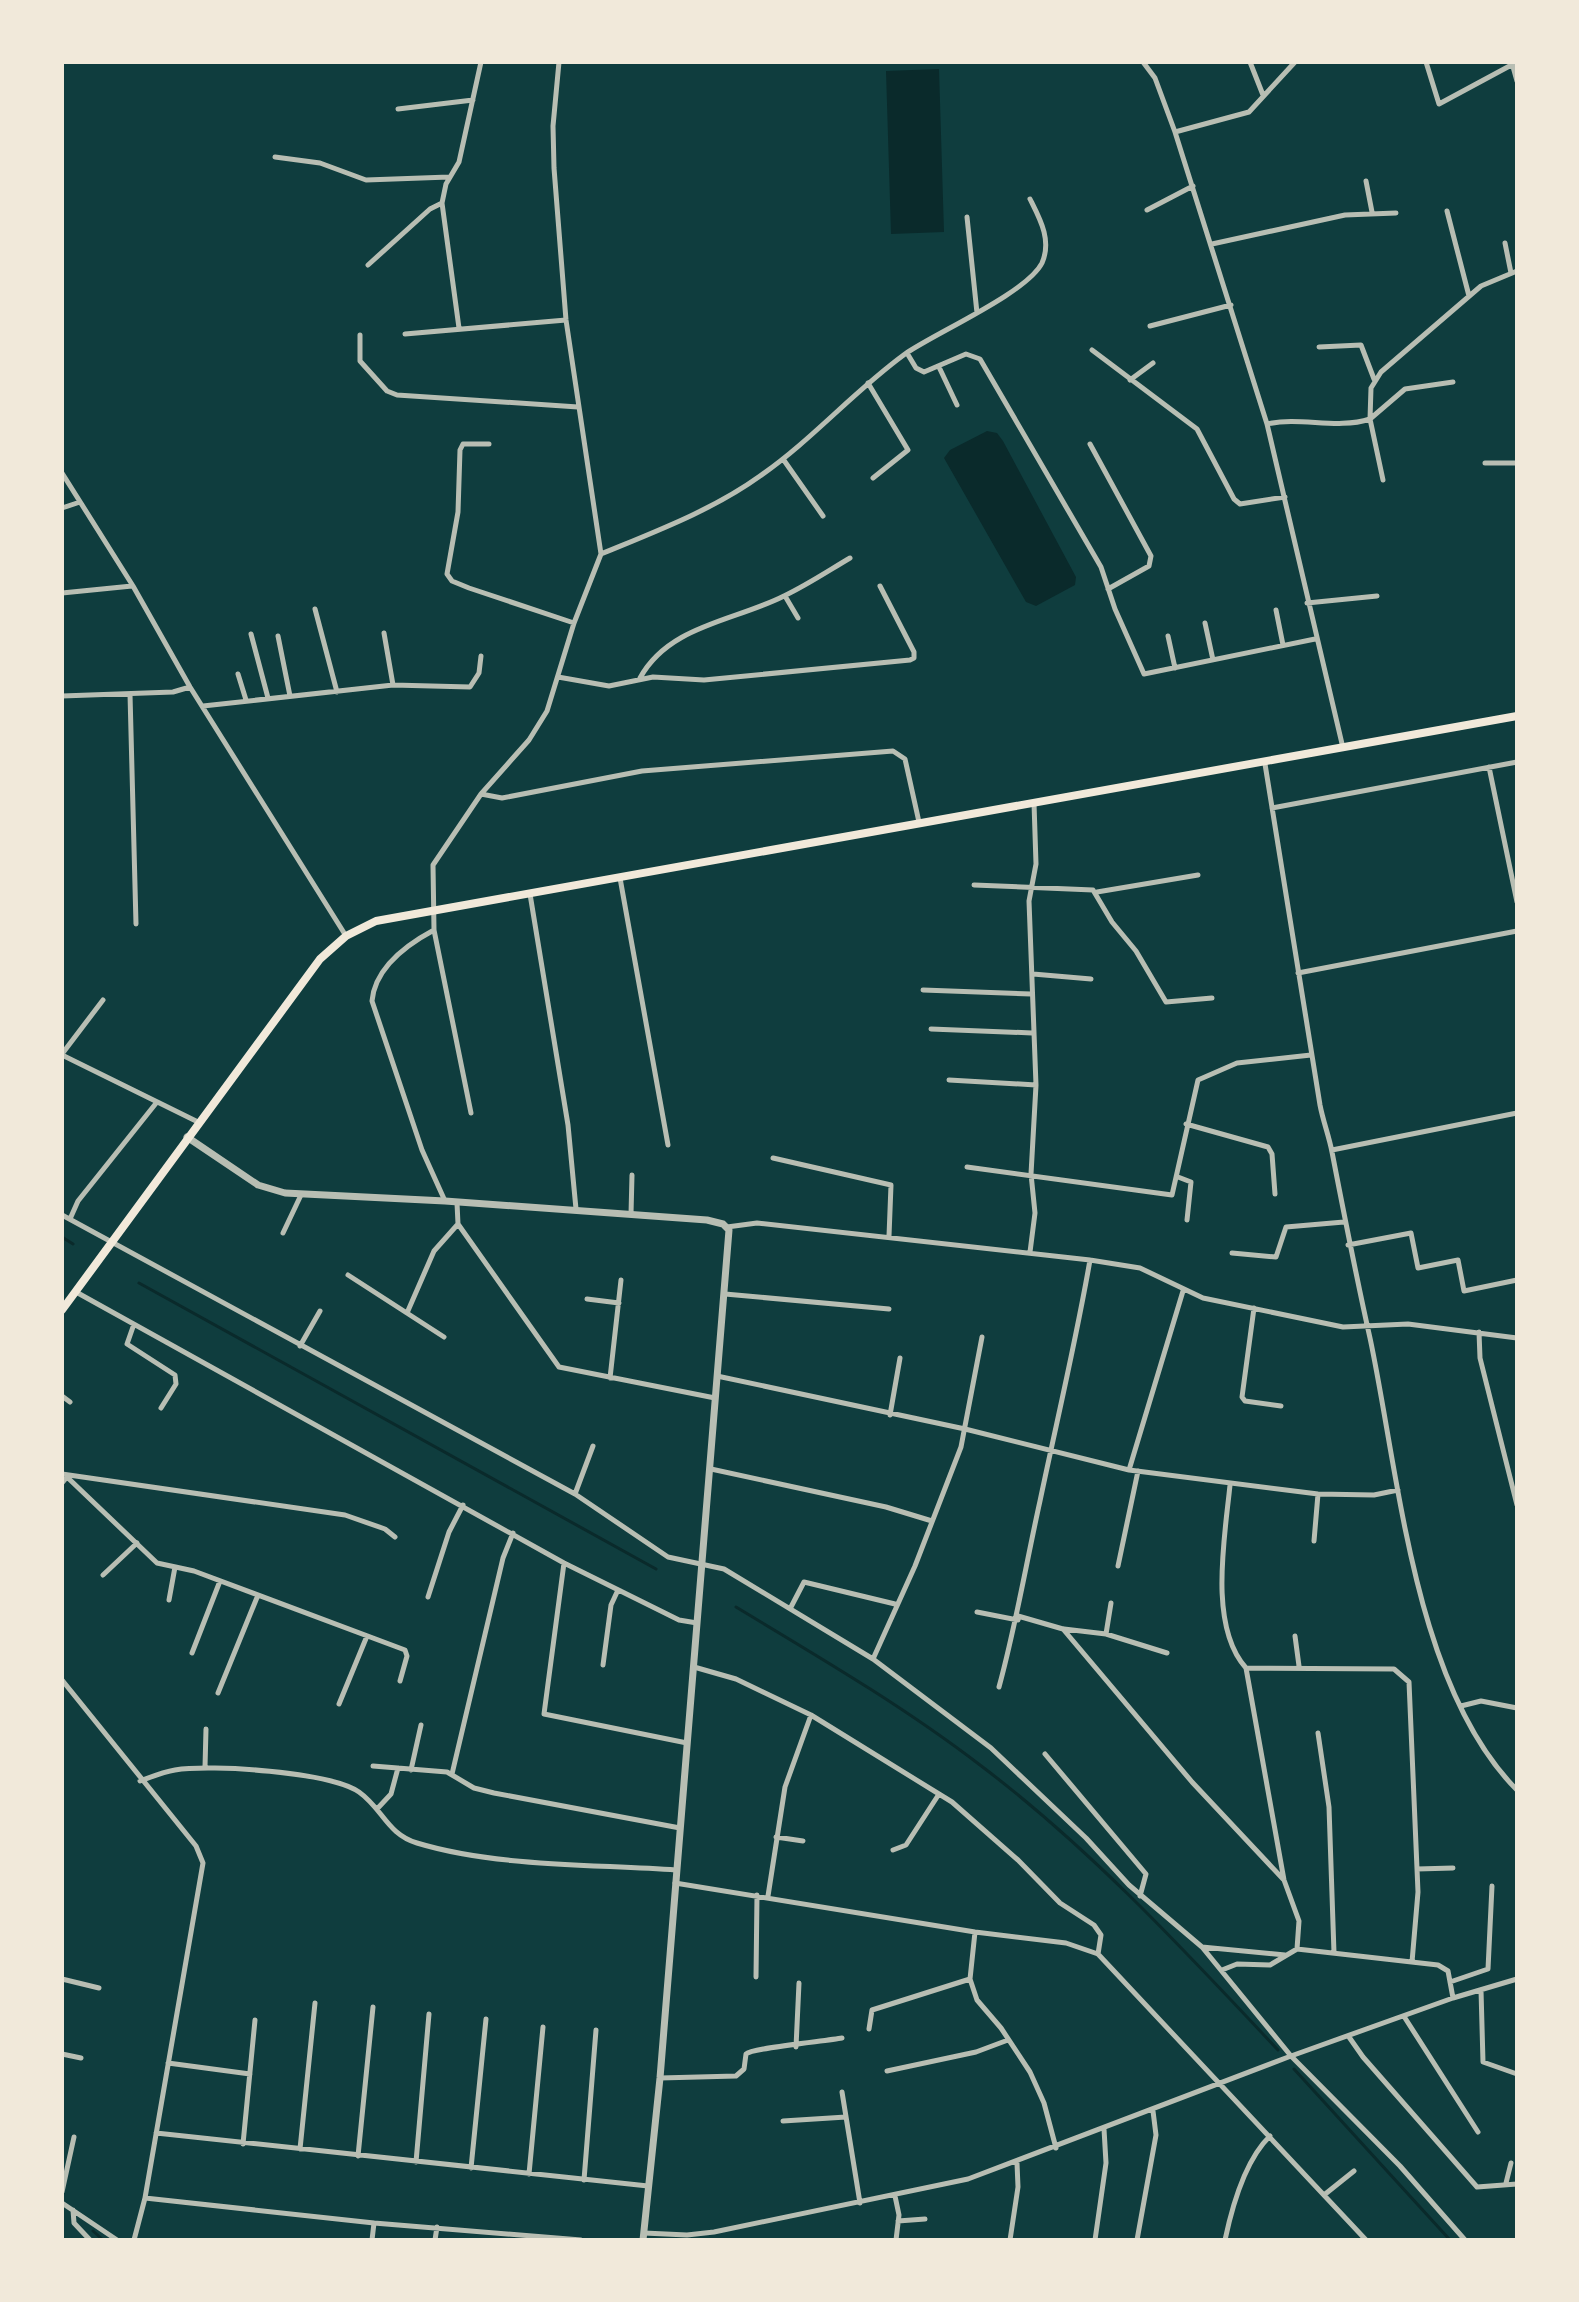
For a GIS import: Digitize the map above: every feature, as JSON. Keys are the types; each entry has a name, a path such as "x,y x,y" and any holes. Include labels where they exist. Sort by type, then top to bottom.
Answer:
{"main road":[{"path":"62,1310 320,959 346,936 376,921 919,822 1265,764 1517,716"}],"street":[{"path":"459,328 442,203 449,177 459,162 481,62"},
{"path":"471,1113 434,930 433,865 481,794 540,724 601,554 566,320 553,126 559,62"},
{"path":"1143,62 1155,78 1175,132 1267,424 1343,749"},
{"path":"1250,62 1263,95"},
{"path":"1175,132 1249,112 1257,107 1263,95 1295,62"},
{"path":"1426,62 1439,104 1513,63 1517,81"},
{"path":"398,109 473,100"},
{"path":"275,157 320,163 366,180 449,177"},
{"path":"1366,181 1372,212"},
{"path":"1147,210 1193,186"},
{"path":"601,554 743,489 783,459 868,383 907,353 977,313 1041,264 1045,233 1030,199"},
{"path":"368,265 430,209 442,203"},
{"path":"1447,211 1469,296"},
{"path":"1212,244 1300,223 1372,212 1396,213"},
{"path":"967,217 977,313"},
{"path":"1374,379 1481,286 1514,272 1505,243"},
{"path":"1150,326 1231,305"},
{"path":"405,334 566,320"},
{"path":"360,335 360,361 387,391 397,395 578,407"},
{"path":"1319,347 1361,345 1374,379 1370,419 1383,480"},
{"path":"1092,350 1183,415 1197,429 1234,499 1240,504 1285,497"},
{"path":"907,353 919,371 939,367 966,354 980,359 1101,567 1142,672 1315,639"},
{"path":"1130,380 1153,363"},
{"path":"939,367 957,405"},
{"path":"1267,424 1286,420 1341,423 1370,419 1405,389 1453,382"},
{"path":"868,383 908,450 873,478"},
{"path":"489,444 463,444 460,450 458,512 447,574 452,581 469,588 574,623"},
{"path":"1090,444 1151,556 1149,566 1108,589"},
{"path":"783,459 823,516"},
{"path":"1485,463 1517,463"},
{"path":"62,473 133,586 190,687 346,936"},
{"path":"62,508 80,502"},
{"path":"639,679 660,651 679,638 785,596 850,558"},
{"path":"62,593 133,586"},
{"path":"558,677 592,686 609,686 639,679 704,680 910,660 914,658 914,652 880,586"},
{"path":"785,596 798,618"},
{"path":"1307,603 1377,596"},
{"path":"315,609 337,692"},
{"path":"1276,610 1283,645"},
{"path":"1205,623 1213,660"},
{"path":"384,633 393,685"},
{"path":"251,634 268,698"},
{"path":"278,636 290,696"},
{"path":"1168,636 1175,668"},
{"path":"203,706 393,685 470,687 479,673 481,656"},
{"path":"238,674 246,700"},
{"path":"62,696 130,694 190,687"},
{"path":"130,694 136,924"},
{"path":"481,794 502,798 642,771 893,751 901,753 905,759 919,822"},
{"path":"1272,808 1517,762"},
{"path":"1265,764 1311,1055 1398,1490 1428,1619 1461,1706 1480,1741 1517,1790"},
{"path":"1489,767 1517,902"},
{"path":"1030,1252 1035,1213 1031,1174 1036,1085 1032,1033 1030,887 1036,864 1034,803"},
{"path":"974,885 1079,887 1097,892 1198,875"},
{"path":"620,876 668,1145"},
{"path":"1097,892 1112,922 1136,951 1166,1002 1212,998"},
{"path":"530,893 572,1153 576,1209"},
{"path":"434,930 402,950 380,975 374,985 372,1001 422,1150 445,1201"},
{"path":"1298,973 1517,931"},
{"path":"1033,974 1091,979"},
{"path":"923,990 1031,994"},
{"path":"103,1000 62,1054 198,1122"},
{"path":"931,1029 1032,1033"},
{"path":"967,1167 1031,1174 1167,1197 1176,1192 1186,1124 1198,1080 1237,1063 1311,1055"},
{"path":"949,1080 1036,1085"},
{"path":"70,1219 78,1201 157,1101"},
{"path":"1332,1150 1517,1113"},
{"path":"1186,1124 1268,1147 1272,1154 1275,1194"},
{"path":"187,1137 258,1185 301,1195 576,1209 707,1220 727,1227 744,1222 1030,1252 1140,1268 1183,1291 1343,1327 1408,1324 1517,1338"},
{"path":"773,1158 891,1185 889,1236"},
{"path":"631,1214 632,1175"},
{"path":"1178,1177 1191,1182 1187,1220"},
{"path":"283,1233 301,1195"},
{"path":"457,1203 458,1224 553,1361 568,1371 715,1398"},
{"path":"62,1215 575,1494 668,1557 701,1562 733,1573 873,1659 991,1748 1086,1838 1140,1896 1202,1947 1291,2056 1400,2166 1465,2240"},
{"path":"1232,1253 1276,1257 1286,1227 1344,1222"},
{"path":"407,1313 434,1251 458,1224"},
{"path":"727,1227 730,1234 711,1469 660,2078 643,2236 701,2233 860,2203 1017,2163 1291,2056 1405,2018 1453,1998 1517,1979"},
{"path":"1348,1245 1411,1233 1418,1268 1458,1260 1464,1291 1517,1280"},
{"path":"999,1687 1018,1618 1090,1260"},
{"path":"348,1275 444,1337"},
{"path":"610,1378 621,1280"},
{"path":"1129,1470 1183,1291"},
{"path":"76,1292 564,1563 679,1620 697,1623"},
{"path":"725,1294 889,1309"},
{"path":"587,1299 619,1303"},
{"path":"1254,1308 1242,1397 1245,1401 1281,1406"},
{"path":"300,1346 320,1311"},
{"path":"134,1324 127,1344 176,1379 161,1408"},
{"path":"1479,1332 1483,1374 1517,1505"},
{"path":"873,1659 932,1521 965,1429 982,1337"},
{"path":"890,1415 900,1358"},
{"path":"717,1376 965,1429 1129,1470 1318,1494 1364,1496 1398,1490"},
{"path":"62,1396 70,1402"},
{"path":"575,1494 593,1446"},
{"path":"711,1469 886,1507 932,1521"},
{"path":"1118,1566 1138,1471"},
{"path":"64,1478 93,1477 345,1515 385,1529 395,1537"},
{"path":"64,1478 157,1563 220,1581 405,1650 407,1656 400,1681"},
{"path":"1230,1485 1220,1587 1236,1653 1246,1668 1284,1880 1299,1921 1297,1949"},
{"path":"1314,1541 1318,1494"},
{"path":"428,1597 449,1532 463,1505"},
{"path":"452,1774 503,1558 513,1533"},
{"path":"103,1575 137,1543"},
{"path":"564,1563 544,1714 687,1743"},
{"path":"169,1600 175,1567"},
{"path":"192,1653 220,1581"},
{"path":"791,1607 804,1582 896,1604"},
{"path":"603,1665 611,1605 618,1590"},
{"path":"218,1693 258,1595"},
{"path":"1106,1634 1111,1603"},
{"path":"977,1612 1106,1634 1167,1653"},
{"path":"1063,1629 1192,1782 1284,1880"},
{"path":"339,1704 367,1636"},
{"path":"1295,1636 1299,1666"},
{"path":"694,1667 736,1679 811,1715 939,1793 1012,1854 1060,1903 1094,1925 1101,1935 1098,1954"},
{"path":"1246,1668 1394,1669 1409,1682 1417,1869 1412,1962"},
{"path":"62,1680 140,1781 196,1846 203,1863 145,2198 134,2240"},
{"path":"1461,1706 1481,1701 1517,1708"},
{"path":"768,1896 785,1787 811,1715"},
{"path":"411,1770 421,1725"},
{"path":"205,1767 206,1729"},
{"path":"1318,1733 1329,1807 1334,1953"},
{"path":"1045,1754 1146,1874 1140,1896"},
{"path":"373,1766 452,1774 474,1788 494,1793 680,1828"},
{"path":"140,1781 174,1770 205,1767 252,1770 334,1783 358,1791 377,1809 389,1829 401,1838 429,1846 489,1856 676,1870"},
{"path":"377,1809 395,1786 398,1768"},
{"path":"893,1850 906,1845 939,1793"},
{"path":"776,1837 803,1841"},
{"path":"1417,1869 1453,1868"},
{"path":"675,1883 975,1932 1066,1943 1098,1954 1220,2086 1271,2135 1366,2240"},
{"path":"1450,1982 1488,1969 1492,1886"},
{"path":"756,1977 757,1895"},
{"path":"975,1932 970,1979 983,2012 997,2022 1037,2084 1056,2148"},
{"path":"1202,1947 1285,1955"},
{"path":"1222,1970 1237,1964 1270,1965 1297,1949 1412,1962 1444,1967 1453,1998"},
{"path":"62,1979 99,1988"},
{"path":"869,2029 872,2010 970,1979"},
{"path":"796,2047 799,1983"},
{"path":"1481,1990 1483,2062 1517,2074"},
{"path":"300,2150 315,2003"},
{"path":"358,2156 373,2007"},
{"path":"416,2162 429,2014"},
{"path":"1405,2018 1478,2132"},
{"path":"471,2168 486,2019"},
{"path":"243,2144 255,2020"},
{"path":"529,2174 543,2027"},
{"path":"584,2180 596,2030"},
{"path":"1349,2037 1477,2187 1486,2189 1506,2183 1517,2184"},
{"path":"660,2078 736,2076 744,2069 749,2050 796,2047 842,2038"},
{"path":"887,2071 976,2052 1008,2040"},
{"path":"62,2054 81,2058"},
{"path":"168,2063 250,2074"},
{"path":"842,2092 860,2203"},
{"path":"1137,2240 1156,2135 1153,2111"},
{"path":"783,2121 846,2117"},
{"path":"1095,2240 1106,2163 1104,2129"},
{"path":"156,2133 650,2186"},
{"path":"1225,2240 1238,2196 1260,2149 1271,2135"},
{"path":"62,2192 74,2137"},
{"path":"1010,2240 1018,2187 1017,2163"},
{"path":"1506,2183 1511,2163"},
{"path":"1324,2195 1354,2171"},
{"path":"895,2196 898,2221 896,2240"},
{"path":"145,2198 374,2223 581,2240"},
{"path":"62,2203 117,2240"},
{"path":"73,2210 74,2223 90,2240"},
{"path":"898,2221 925,2219"},
{"path":"372,2240 374,2223"},
{"path":"435,2240 437,2227"}],"water":[{"path":"939,69 944,232 891,234 886,71"},
{"path":"987,431 997,433 1003,441 1076,577 1075,585 1036,606 1026,602 944,458 950,450"}],"waterway":[{"path":"62,1237 73,1244"},
{"path":"139,1283 656,1569"},
{"path":"736,1607 891,1702 1021,1797 1135,1901 1278,2050"},
{"path":"1294,2069 1450,2240"},
{"path":"93,2231 103,2240"}]}
